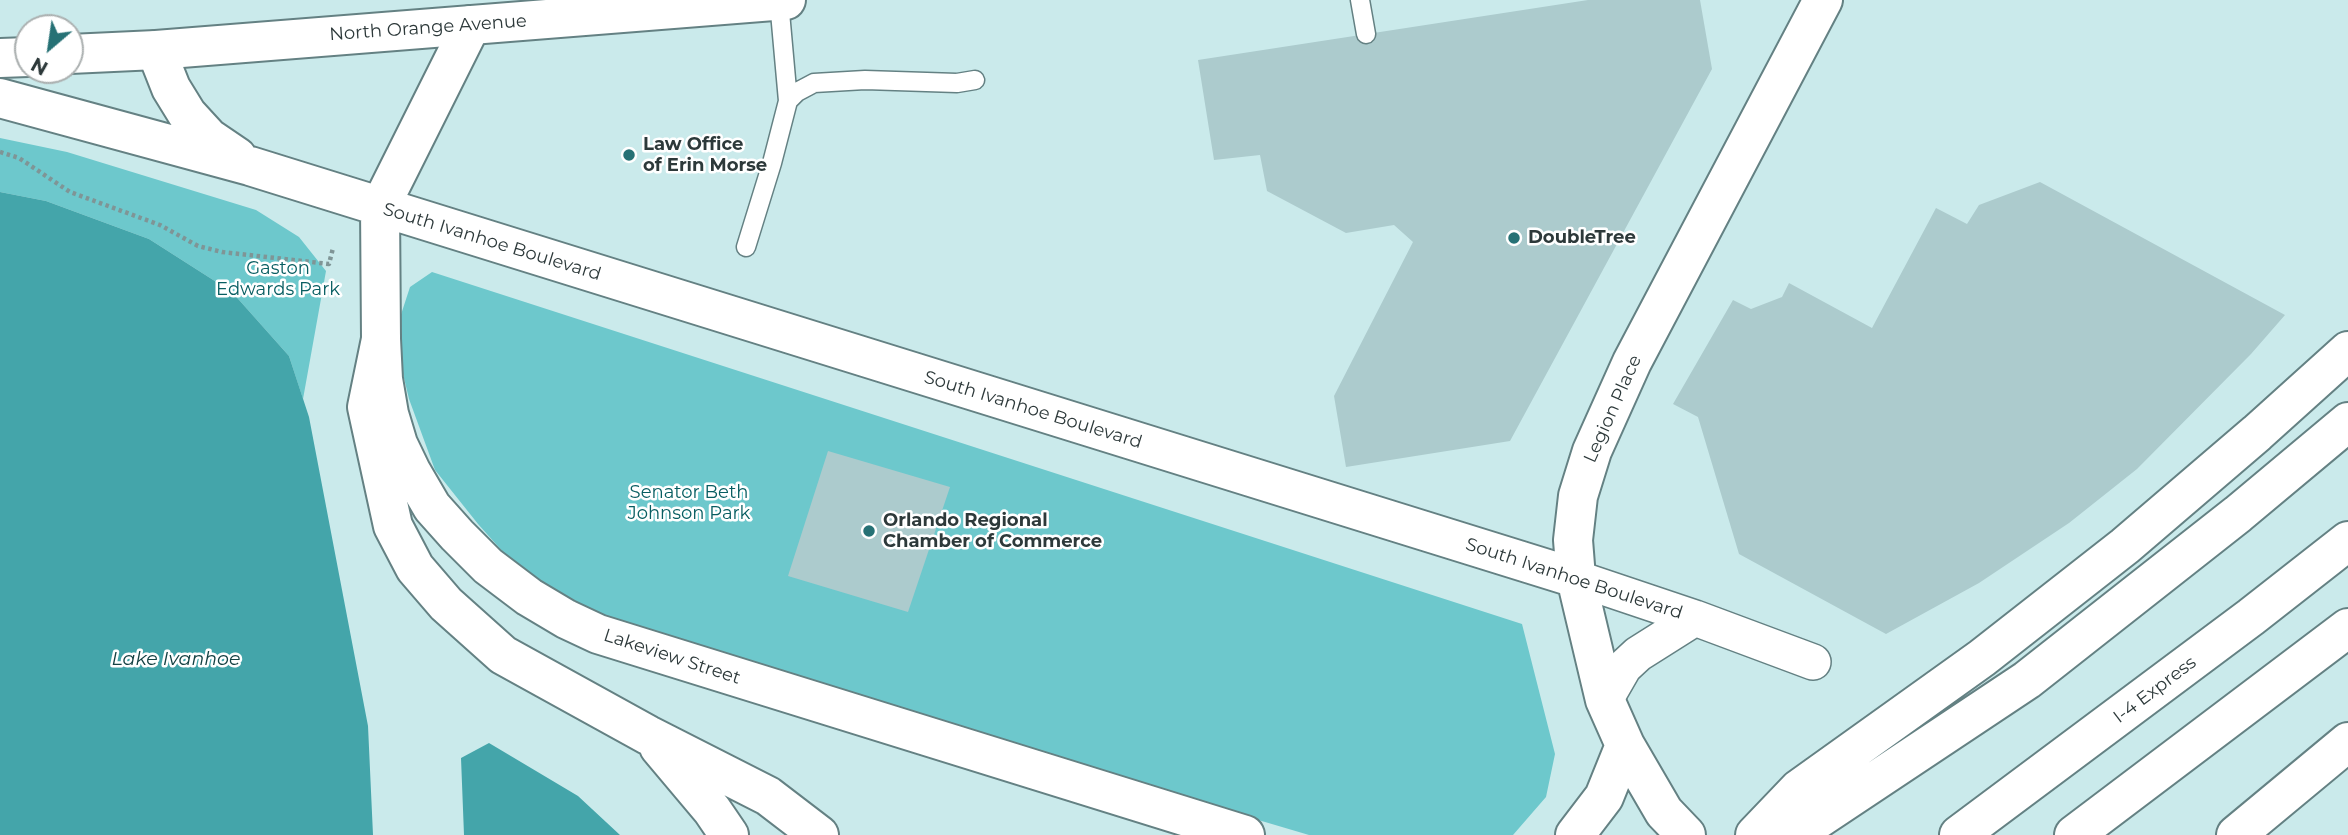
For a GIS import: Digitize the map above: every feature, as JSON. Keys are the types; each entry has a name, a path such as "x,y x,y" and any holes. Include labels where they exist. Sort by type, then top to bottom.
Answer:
{"main road":[{"path":"363,33 422,0"},
{"name":"North Orange Avenue","path":"84,53 363,33 477,13 786,0"},
{"name":"Legion Place","path":"1686,835 1664,812 1625,746 1605,700 1576,578 1573,540 1578,496 1592,451 1632,362 1824,0"},
{"path":"380,207 477,13"},
{"name":"South Ivanhoe Boulevard","path":"156,50 171,88 187,114 209,138 250,166"},
{"name":"South Ivanhoe Boulevard","path":"0,99 250,166 1576,578"},
{"name":"Lakeview Street","path":"380,207 381,340 387,402 398,444 432,507 488,566 529,597 598,634 1245,835"},
{"path":"381,340 367,407 393,526 415,568 446,604 503,655 648,735 768,796 819,835"},
{"path":"1774,829 1799,789 1982,658 2125,546 2348,351"},
{"path":"1774,829 2028,680 2238,514 2348,422"},
{"name":"I-4 Express","path":"1959,835 2241,625 2348,541"},
{"path":"2074,835 2348,628"},
{"path":"648,735 712,810 729,835"},
{"path":"2236,835 2348,742"},
{"path":"1575,835 1604,797 1625,746"}],"street":[{"name":"South Ivanhoe Boulevard","path":"1576,578 1813,662"},
{"path":"1605,700 1624,667 1638,654 1695,618"}],"lane":[{"path":"1360,0 1366,34"},
{"path":"746,247 788,101 779,1"},
{"path":"788,101 814,83 865,80 957,83 975,80"}],"path":[{"path":"0,152 19,158 54,184 70,192 160,225 198,246 222,252 329,264 333,248"}],"green space":[{"name":"Gaston Edwards Park","path":"0,138 67,152 256,210 299,237 326,271 303,399 289,356 232,292 149,239 46,201 0,192"},
{"name":"Senator Beth Johnson Park","path":"432,272 1522,624 1555,754 1546,797 1513,835 1309,835 640,637 571,606 521,572 435,470 409,399 394,336 410,287"}],"water":[{"name":"Lake Ivanhoe","path":"0,192 46,201 149,239 232,292 289,356 309,417 368,726 373,835 0,835"},
{"path":"489,743 578,796 620,835 464,835 461,758"}],"building":[{"name":"DoubleTree","path":"1588,0 1700,0 1712,69 1510,441 1346,467 1334,396 1413,242 1394,225 1346,233 1267,191 1260,155 1214,160 1198,60"},
{"path":"2040,182 2285,315 2251,354 2137,469 2069,523 1979,583 1886,634 1739,554 1698,417 1673,404 1733,300 1751,309 1782,297 1789,283 1872,328 1936,208 1967,224 1979,205"},
{"name":"Orlando Regional Chamber of Commerce","path":"828,451 950,487 908,612 788,576"}],"place":[{"name":"Law Office of Erin Morse","path":"629,155"},
{"name":"DoubleTree","path":"1514,238"},
{"name":"Orlando Regional Chamber of Commerce","path":"869,531"}]}
